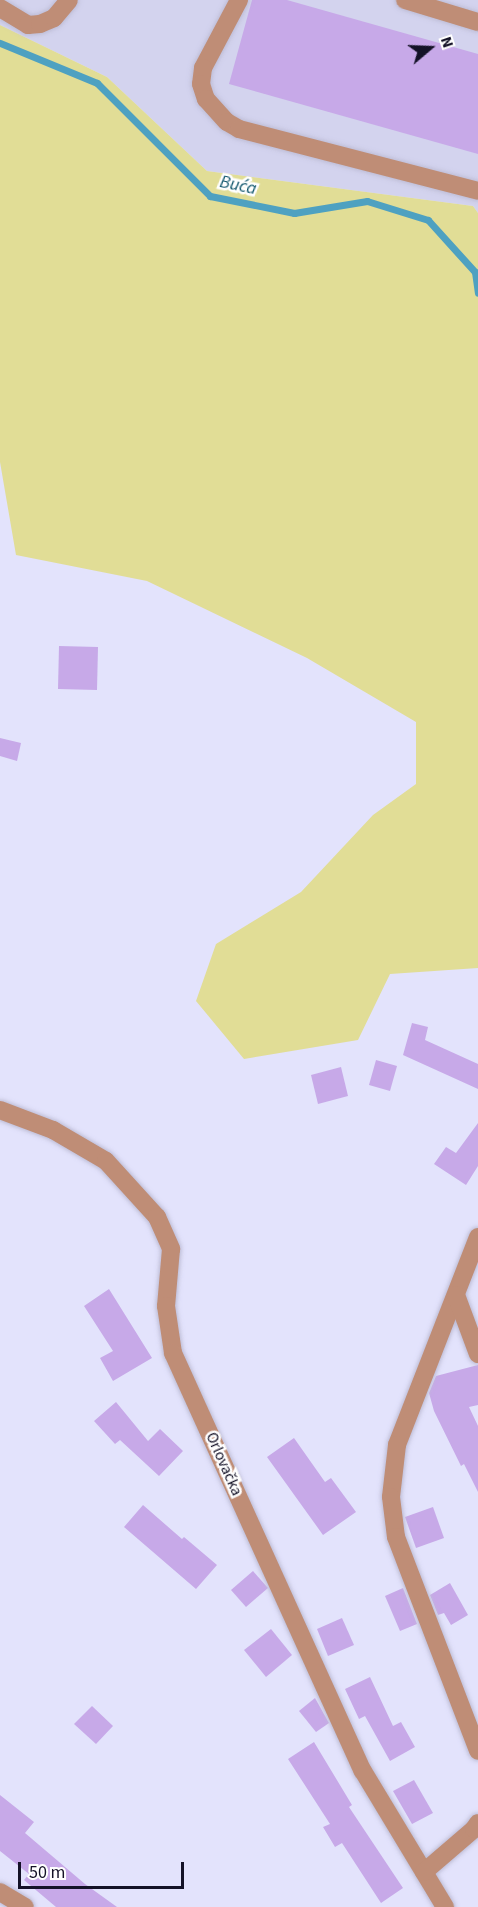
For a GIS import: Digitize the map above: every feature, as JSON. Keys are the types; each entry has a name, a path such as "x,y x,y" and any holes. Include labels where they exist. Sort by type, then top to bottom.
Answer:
{"street":[{"path":"0,8 27,25 40,24 54,18 69,0"},
{"path":"239,0 203,68 201,84 206,99 227,122 239,129 478,191"},
{"path":"405,0 478,22"},
{"name":"Orlovačka","path":"0,1110 53,1130 106,1161 157,1217 171,1248 166,1306 173,1353 363,1771 445,1907"},
{"path":"478,1237 397,1445 391,1497 396,1537 478,1751"},
{"path":"456,1295 478,1354"},
{"path":"424,1872 478,1823"},
{"path":"0,1892 25,1907"}],"shaded area":[{"path":"0,0 478,0 478,213 473,206 207,171 107,77 0,25"},
{"path":"0,25 107,77 207,171 473,206 478,213 478,968 390,974 358,1040 244,1059 196,1001 216,944 301,892 373,815 416,784 416,722 307,658 147,581 16,555 0,462"}],"building":[{"path":"252,0 287,0 478,54 478,154 229,84"},
{"path":"59,646 98,647 97,690 58,689"},
{"path":"0,738 21,743 17,761 0,756"},
{"path":"412,1023 428,1027 425,1040 478,1064 478,1089 403,1055"},
{"path":"376,1060 397,1066 390,1091 369,1085"},
{"path":"341,1067 348,1096 318,1104 311,1075"},
{"path":"478,1123 478,1166 466,1185 434,1164 446,1147 456,1153"},
{"path":"109,1289 152,1358 113,1381 100,1358 113,1351 84,1306"},
{"path":"478,1365 478,1405 469,1407 478,1426 478,1492 464,1464 461,1466 434,1411 429,1393 436,1376"},
{"path":"116,1402 148,1441 160,1429 183,1451 159,1476 120,1440 115,1444 94,1421"},
{"path":"294,1438 325,1482 331,1478 356,1512 323,1535 267,1457"},
{"path":"143,1505 182,1539 184,1537 217,1565 196,1589 124,1527"},
{"path":"433,1507 444,1538 416,1548 405,1517"},
{"path":"253,1571 268,1588 246,1607 231,1590"},
{"path":"450,1583 468,1615 451,1625 444,1613 438,1615 430,1595"},
{"path":"403,1588 417,1624 400,1631 385,1596"},
{"path":"342,1618 354,1645 328,1656 317,1629"},
{"path":"271,1629 292,1655 266,1677 244,1650"},
{"path":"370,1677 393,1726 401,1722 415,1747 390,1761 365,1716 359,1719 345,1689"},
{"path":"315,1698 329,1723 316,1732 299,1711"},
{"path":"92,1706 113,1726 96,1744 74,1724"},
{"path":"314,1742 352,1805 349,1807 403,1888 381,1903 342,1843 335,1847 323,1827 330,1824 288,1759"},
{"path":"414,1780 433,1813 412,1824 393,1791"},
{"path":"0,1795 34,1822 25,1833 85,1884 117,1907 56,1907 24,1880 29,1874 0,1851"}],"waterway":[{"name":"Buća","path":"0,43 97,83 210,196 294,213 367,201 428,220 475,272 478,293"}]}
